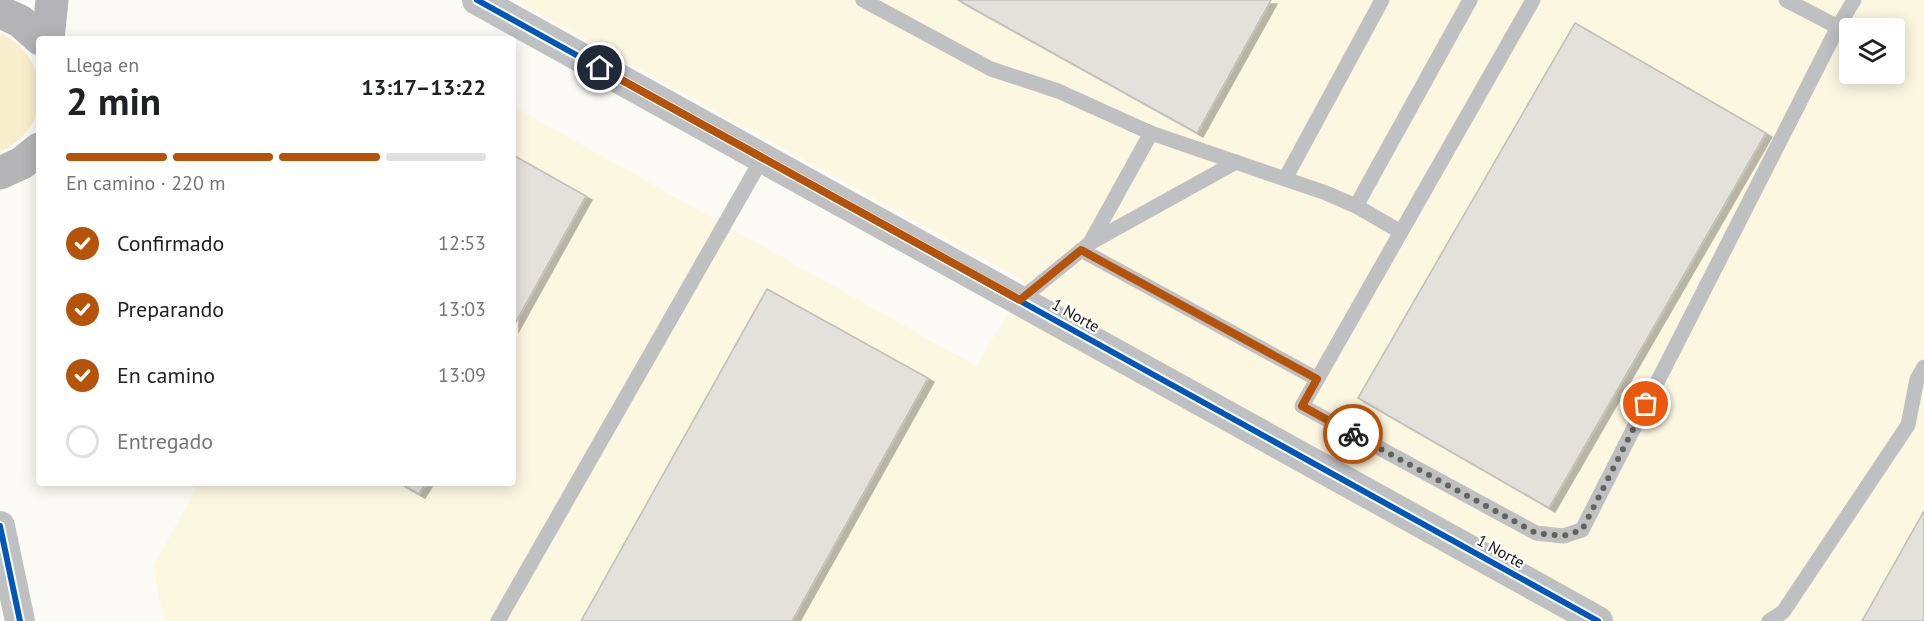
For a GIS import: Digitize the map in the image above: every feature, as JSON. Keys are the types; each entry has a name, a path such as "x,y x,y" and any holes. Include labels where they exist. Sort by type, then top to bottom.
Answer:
{"street":[{"path":"48,36 52,0"},
{"name":"1 Norte","path":"477,0 1598,621"},
{"path":"0,12 20,21 37,36"},
{"path":"0,173 22,163 36,151"},
{"path":"0,526 20,621"}],"lane":[{"path":"863,0 991,69 1058,91 1151,133 1326,193 1356,206 1401,232"},
{"path":"1285,179 1382,0"},
{"path":"1356,206 1470,0"},
{"path":"1533,0 1302,406 1536,533 1563,536 1582,530 1838,27 1854,0"},
{"path":"1786,0 1838,27"},
{"path":"1085,247 1151,133"},
{"path":"498,621 763,158"},
{"path":"1020,300 1085,247 1236,162"},
{"path":"1085,247 1317,379"},
{"path":"1769,621 1783,617 1908,425 1917,379 1924,367"}],"shaded area":[{"path":"514,0 1924,0 1924,621 164,621 153,567 197,486 516,486 516,108 976,366 1027,283"},
{"path":"0,33 17,44 29,58 36,73 36,114 30,127 18,141 0,151"}],"building":[{"path":"958,0 1271,0 1197,133"},
{"path":"1575,23 1766,133 1549,508 1358,398"},
{"path":"516,157 586,196 516,322"},
{"path":"767,289 928,378 792,621 581,621"},
{"path":"404,486 424,486 419,494"},
{"path":"1924,511 1924,621 1862,621"}],"cycle path":[{"path":"477,0 1598,621"},
{"path":"0,526 20,621"}],"way so far":[{"path":"1353,434 1536,533 1563,536 1582,530 1646,404"}],"route":[{"path":"600,68 1020,300 1081,250 1317,379 1302,406 1353,434"}]}
